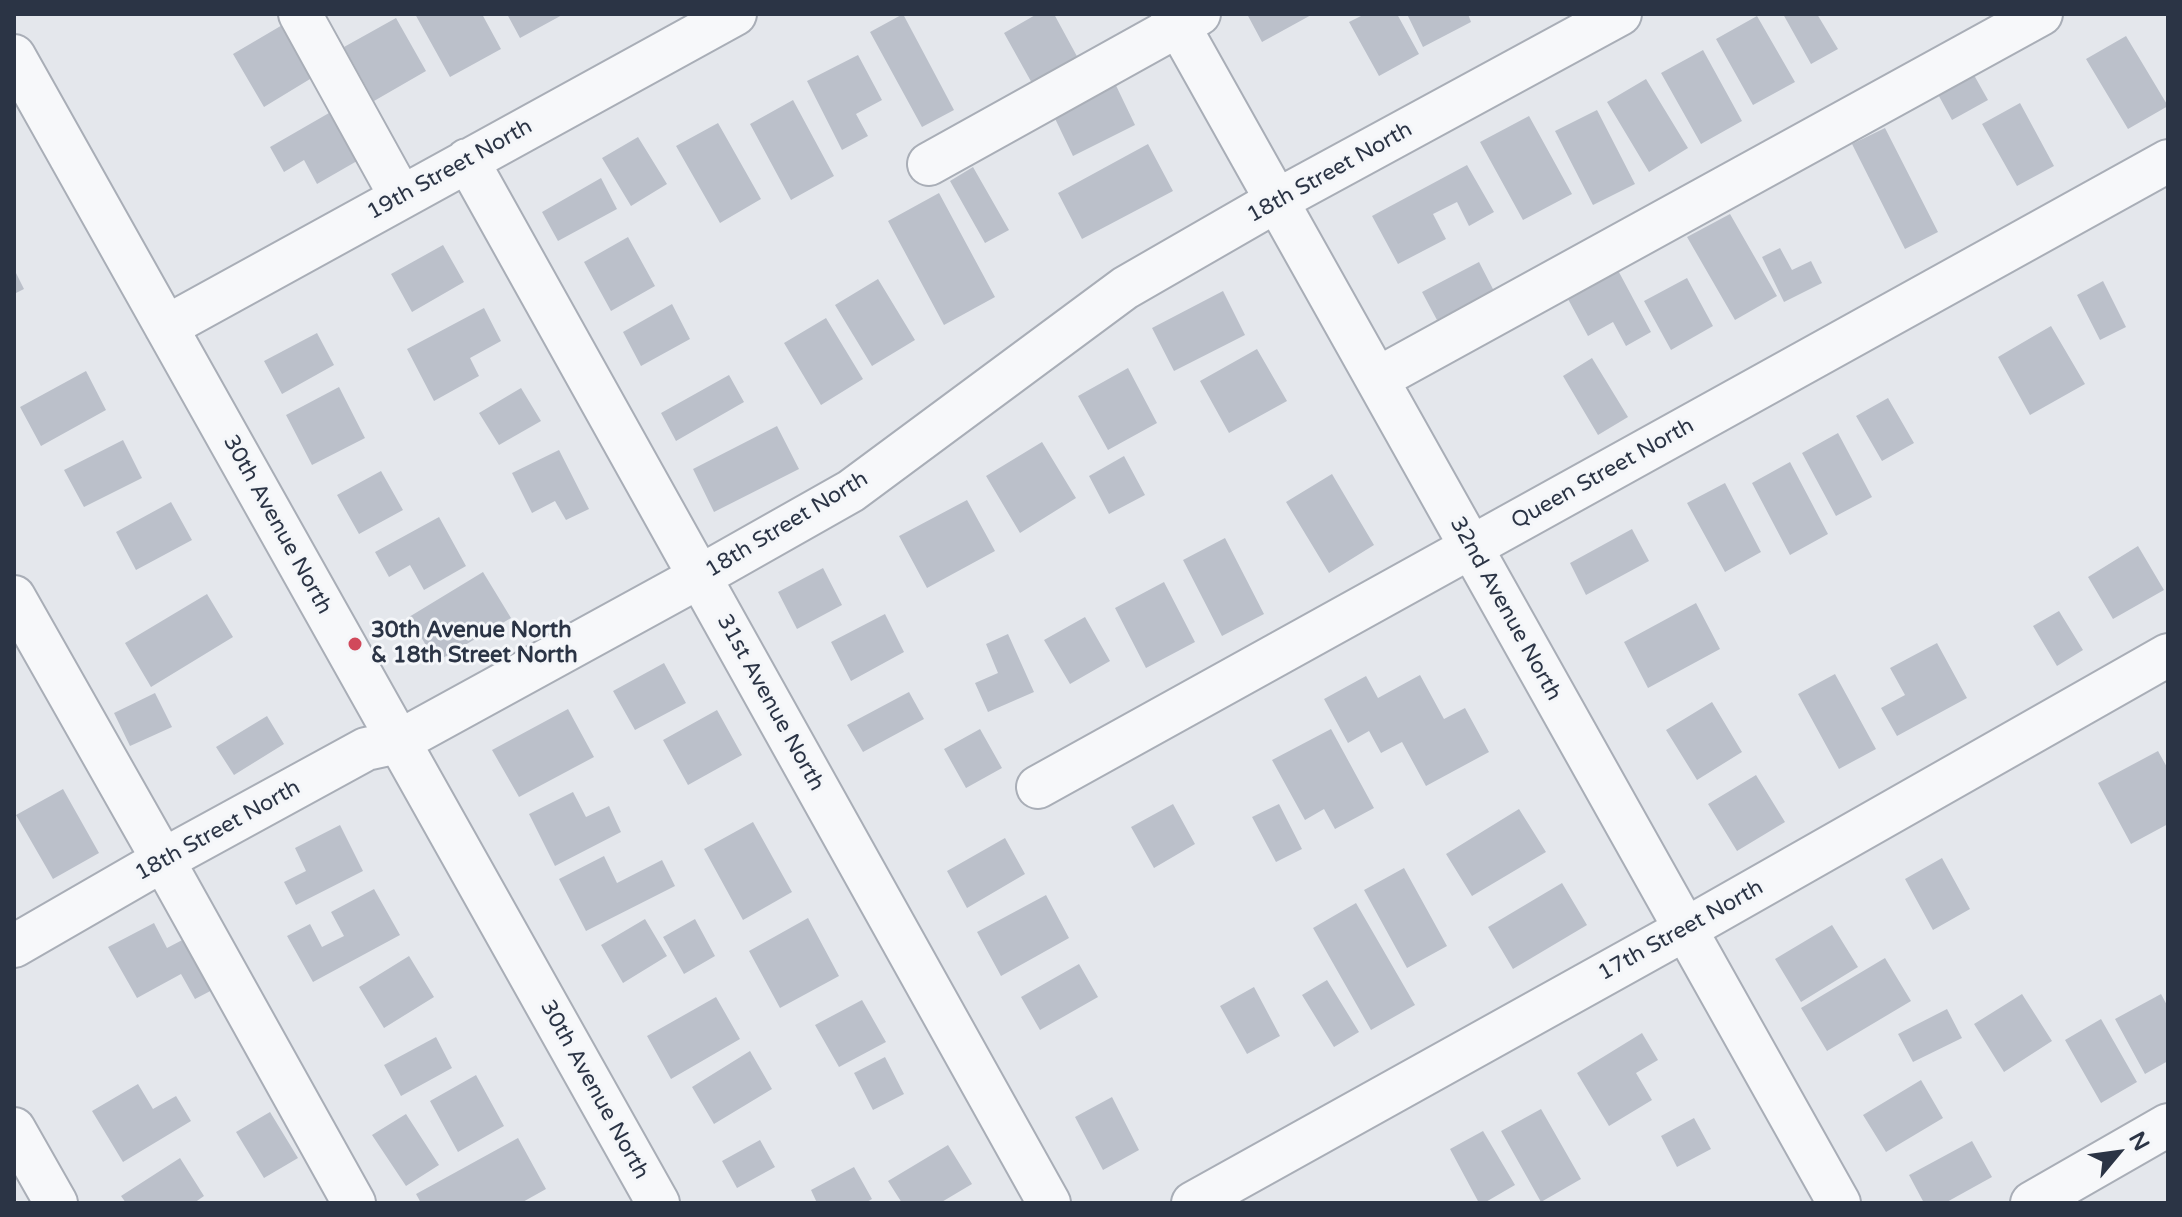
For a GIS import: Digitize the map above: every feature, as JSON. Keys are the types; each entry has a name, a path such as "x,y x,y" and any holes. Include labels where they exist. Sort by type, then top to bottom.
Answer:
{"street":[{"path":"300,14 401,197"},
{"name":"19th Street North","path":"166,327 735,14"},
{"name":"18th Street North","path":"14,946 366,749 398,742 851,491 1125,288 1276,201 1620,14"},
{"path":"1377,379 2041,14"},
{"path":"929,164 1183,18"},
{"name":"32nd Avenue North","path":"1183,18 1276,201 1839,1203"},
{"name":"30th Avenue North","path":"14,56 658,1203"},
{"name":"31st Avenue North","path":"467,160 1045,1201"},
{"name":"Queen Street North","path":"1038,787 2168,161"},
{"path":"14,597 354,1203"},
{"name":"17th Street North","path":"1193,1203 1684,930 2168,655"},
{"path":"2032,1203 2168,1125"},
{"path":"14,1129 56,1203"}],"building":[{"path":"415,14 482,14 501,49 450,77"},
{"path":"507,14 564,14 520,38"},
{"path":"903,14 954,110 922,127 870,32"},
{"path":"1037,14 1054,14 1079,60 1033,85 1004,33"},
{"path":"1247,14 1313,14 1262,42"},
{"path":"1365,14 1397,14 1419,54 1379,76 1349,22"},
{"path":"1407,14 1468,14 1471,22 1423,47"},
{"path":"1783,14 1817,14 1838,49 1811,64"},
{"path":"1757,16 1795,82 1753,105 1716,39"},
{"path":"396,18 426,71 374,101 344,47"},
{"path":"284,24 315,76 264,107 233,54"},
{"path":"2126,36 2168,106 2128,129 2086,59"},
{"path":"1703,50 1742,121 1701,144 1661,73"},
{"path":"858,55 882,100 856,114 868,136 842,150 807,81"},
{"path":"1970,68 1988,100 1952,120 1934,87"},
{"path":"1110,73 1135,125 1073,156 1048,104"},
{"path":"1646,79 1688,148 1649,172 1607,102"},
{"path":"793,100 834,176 791,200 750,124"},
{"path":"2020,103 2054,166 2017,186 1982,124"},
{"path":"1597,110 1635,184 1593,205 1555,131"},
{"path":"329,113 357,161 317,184 304,160 284,172 270,147"},
{"path":"1529,116 1572,194 1523,220 1480,142"},
{"path":"718,123 761,199 720,223 676,146"},
{"path":"1885,128 1938,232 1905,249 1852,144"},
{"path":"638,137 667,184 631,206 602,158"},
{"path":"1148,144 1173,191 1082,239 1058,193"},
{"path":"1467,165 1494,212 1469,226 1457,202 1433,214 1446,239 1398,264 1372,216"},
{"path":"973,167 1009,230 985,243 950,181"},
{"path":"601,178 617,209 558,241 542,212"},
{"path":"939,193 995,297 944,325 888,221"},
{"path":"1730,214 1777,296 1735,320 1687,237"},
{"path":"628,237 655,286 611,311 584,262"},
{"path":"443,245 464,282 412,312 391,274"},
{"path":"1780,248 1792,270 1811,261 1822,283 1784,302 1762,257"},
{"path":"1613,261 1651,332 1626,346 1613,322 1588,336 1562,288"},
{"path":"1479,262 1494,291 1437,320 1422,292"},
{"path":"14,269 24,289 14,294"},
{"path":"1687,278 1713,326 1671,350 1644,301"},
{"path":"878,279 915,340 872,366 835,305"},
{"path":"2103,281 2126,327 2100,340 2077,295"},
{"path":"1223,291 1245,335 1174,371 1152,328"},
{"path":"672,304 690,339 641,366 623,332"},
{"path":"484,308 501,341 470,358 479,376 434,401 407,349"},
{"path":"826,318 863,379 821,405 784,343"},
{"path":"2051,326 2085,384 2030,415 1998,357"},
{"path":"317,333 334,365 282,394 264,361"},
{"path":"1257,349 1287,401 1229,433 1200,381"},
{"path":"1592,358 1628,417 1598,435 1563,376"},
{"path":"1128,368 1157,423 1108,450 1078,396"},
{"path":"86,371 106,410 41,446 20,407"},
{"path":"729,375 744,402 676,441 661,413"},
{"path":"339,387 365,438 312,465 286,415"},
{"path":"521,388 541,421 499,445 479,413"},
{"path":"1888,398 1914,443 1882,461 1856,416"},
{"path":"777,426 799,469 714,512 693,469"},
{"path":"1838,433 1872,497 1836,516 1802,453"},
{"path":"123,440 142,478 84,507 64,470"},
{"path":"1042,442 1076,498 1020,533 986,476"},
{"path":"559,450 589,509 566,520 555,501 532,513 512,473"},
{"path":"1124,456 1145,495 1109,514 1089,476"},
{"path":"1790,462 1828,534 1790,555 1752,483"},
{"path":"381,471 403,510 359,534 337,495"},
{"path":"1332,474 1374,545 1329,573 1286,502"},
{"path":"1725,483 1761,552 1725,572 1687,503"},
{"path":"967,500 995,551 927,588 899,536"},
{"path":"171,502 192,540 136,570 116,532"},
{"path":"439,517 466,566 424,590 410,565 389,577 375,552"},
{"path":"1632,529 1649,561 1586,595 1570,563"},
{"path":"1225,538 1264,614 1222,636 1183,560"},
{"path":"2138,546 2164,590 2113,619 2088,577"},
{"path":"823,568 842,605 797,629 778,592"},
{"path":"483,572 511,618 436,662 409,617"},
{"path":"1164,582 1195,642 1146,668 1115,608"},
{"path":"207,594 233,637 151,687 125,643"},
{"path":"1696,603 1720,649 1648,688 1624,642"},
{"path":"2059,611 2083,650 2057,666 2033,626"},
{"path":"885,614 904,652 851,681 831,642"},
{"path":"1085,617 1110,661 1070,684 1044,640"},
{"path":"1008,634 1034,692 988,712 975,683 998,673 986,644"},
{"path":"1937,643 1967,698 1897,736 1881,708 1905,695 1890,668"},
{"path":"664,663 686,703 635,730 613,691"},
{"path":"1835,674 1876,749 1839,769 1798,694"},
{"path":"1420,675 1444,719 1465,708 1489,752 1426,786 1402,742 1381,753 1369,731 1348,743 1324,699 1366,676 1378,698"},
{"path":"909,692 924,719 863,752 847,725"},
{"path":"155,693 172,727 130,746 114,713"},
{"path":"1712,702 1742,752 1697,780 1666,730"},
{"path":"568,709 594,757 519,797 492,750"},
{"path":"717,710 742,755 688,785 663,740"},
{"path":"267,716 284,744 234,775 216,747"},
{"path":"980,729 1002,768 966,788 944,749"},
{"path":"1331,729 1374,808 1335,829 1324,809 1305,820 1272,760"},
{"path":"2158,751 2168,769 2168,824 2131,844 2098,783"},
{"path":"1756,775 1785,822 1737,851 1708,804"},
{"path":"63,789 99,853 53,879 16,815"},
{"path":"573,792 586,817 609,806 621,832 555,866 529,814"},
{"path":"1173,804 1195,844 1154,868 1131,827"},
{"path":"1279,804 1302,849 1276,862 1252,817"},
{"path":"1519,809 1546,852 1472,896 1446,854"},
{"path":"753,822 792,892 743,920 704,849"},
{"path":"340,825 363,871 296,905 284,882 306,871 295,848"},
{"path":"1005,838 1025,874 967,908 947,871"},
{"path":"604,856 617,883 662,860 675,886 586,931 559,879"},
{"path":"1942,858 1970,909 1933,930 1905,879"},
{"path":"1404,868 1447,946 1407,968 1364,890"},
{"path":"1562,883 1587,925 1513,969 1488,927"},
{"path":"374,889 400,935 313,982 287,936 310,924 322,947 344,936 331,912"},
{"path":"1046,895 1069,938 1001,976 977,932"},
{"path":"1356,903 1415,1005 1371,1030 1313,928"},
{"path":"808,918 839,976 780,1008 749,951"},
{"path":"645,919 667,956 623,983 601,945"},
{"path":"695,919 715,956 684,974 663,937"},
{"path":"154,923 167,948 190,936 218,987 195,999 181,974 137,998 108,947"},
{"path":"1832,925 1858,967 1801,1002 1775,959"},
{"path":"409,956 434,997 384,1028 359,987"},
{"path":"1885,958 1911,1001 1827,1051 1801,1008"},
{"path":"1079,964 1098,997 1040,1030 1021,997"},
{"path":"1327,980 1359,1032 1334,1047 1302,995"},
{"path":"1254,987 1280,1036 1247,1054 1220,1006"},
{"path":"2022,994 2052,1041 2004,1072 1974,1024"},
{"path":"2161,994 2168,1007 2168,1061 2145,1074 2115,1019"},
{"path":"716,997 740,1039 671,1079 647,1036"},
{"path":"862,1000 886,1042 839,1067 815,1025"},
{"path":"1947,1009 1962,1038 1913,1062 1898,1034"},
{"path":"2101,1019 2137,1082 2101,1103 2065,1040"},
{"path":"1642,1033 1658,1060 1636,1073 1652,1100 1609,1126 1577,1073"},
{"path":"436,1037 452,1068 401,1096 384,1065"},
{"path":"750,1051 772,1089 714,1124 692,1087"},
{"path":"885,1057 904,1094 873,1110 854,1073"},
{"path":"476,1075 504,1126 458,1152 430,1101"},
{"path":"1921,1080 1943,1118 1886,1152 1863,1115"},
{"path":"138,1084 153,1109 176,1096 191,1121 123,1162 92,1111"},
{"path":"1112,1097 1139,1150 1103,1170 1075,1117"},
{"path":"1541,1109 1581,1179 1541,1202 1501,1131"},
{"path":"270,1112 298,1158 264,1178 236,1132"},
{"path":"406,1114 439,1165 406,1186 372,1135"},
{"path":"1694,1118 1711,1149 1677,1167 1661,1136"},
{"path":"1483,1131 1515,1185 1479,1203 1450,1149"},
{"path":"518,1138 546,1189 521,1203 421,1203 416,1194"},
{"path":"760,1140 775,1167 737,1188 722,1161"},
{"path":"1972,1141 1992,1177 1945,1203 1924,1203 1909,1175"},
{"path":"948,1145 972,1184 940,1203 902,1203 888,1181"},
{"path":"180,1158 204,1196 194,1203 126,1203 121,1196"},
{"path":"854,1167 872,1199 865,1203 817,1203 811,1190"}],"place":[{"name":"30th Avenue North & 18th Street North","path":"355,644"}]}
